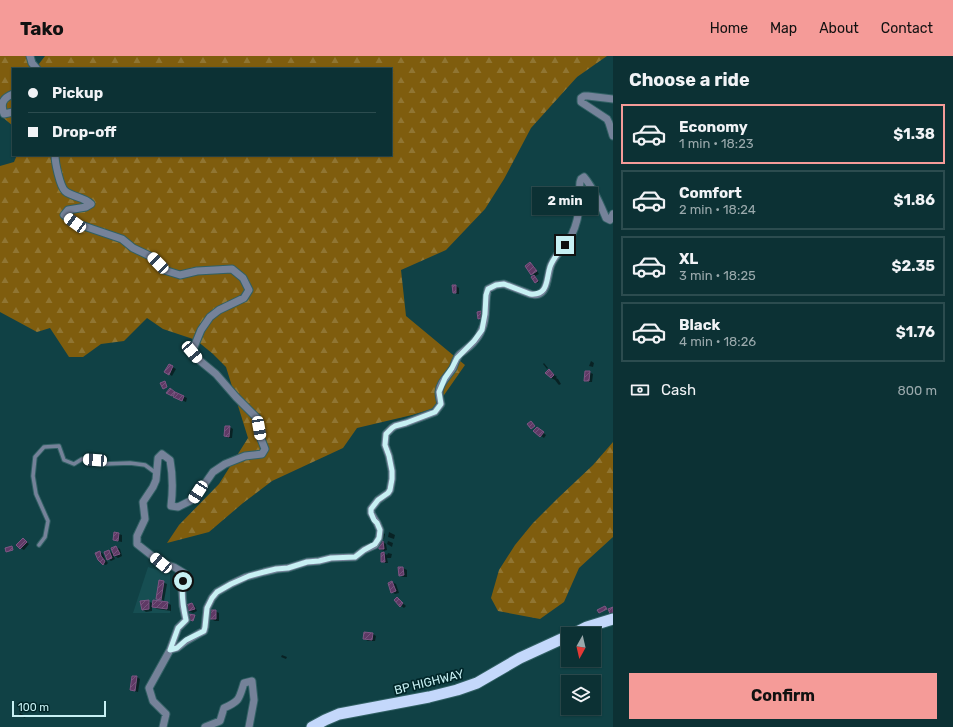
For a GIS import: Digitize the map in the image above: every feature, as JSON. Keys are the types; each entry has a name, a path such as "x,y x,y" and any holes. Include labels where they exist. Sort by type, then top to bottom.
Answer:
{"highway":[{"path":"588,627 613,619"},
{"name":"BP HIGHWAY","path":"312,727 338,714 429,697 477,683 520,658 561,639"}],"street":[{"path":"30,56 32,63 36,68"},
{"path":"12,94 5,97 1,103 1,109 4,114 12,112"},
{"path":"613,99 588,96 581,98 581,102 607,119 613,136"},
{"path":"55,156 55,164 61,184 65,191 77,197 88,200 91,204 86,207 68,210 64,215 75,223 122,239 133,248 152,257 164,270 180,275 198,271 232,269 243,278 249,290 244,298 219,310 210,317 201,330 192,352 216,374 257,418 261,439 265,449 262,454 245,456 225,464 213,472 194,499 178,507 171,506 173,492 172,471 170,460 162,454 158,458 156,480 143,502 145,519 137,536 138,544 161,563 174,567 184,573 182,589 186,620 178,628 170,650 149,688 153,700 166,714 163,727"},
{"path":"170,650 177,648 186,640 204,631 207,608 212,598 217,592 231,584 249,576 276,569 288,568 307,562 331,558 355,557 375,544 379,538 380,530 374,520 371,509 378,500 388,493 392,479 389,456 385,445 386,434 395,426 435,412 441,404 439,392 445,378 457,358 474,341 482,330 488,289 496,285 504,284 534,295 542,292 553,260 565,245 577,221 580,182 584,177 590,184 606,218 610,220 613,214"},
{"path":"205,727 220,721 224,708 236,703 244,683 252,681 254,700 249,727"}],"lane":[{"path":"39,546 45,537 48,521 36,494 33,476 35,457 44,447 59,446 64,460 74,464 82,459 95,460 103,464 130,463 145,465 156,473"}],"shaded area":[{"path":"148,567 170,574 170,613 133,613"}],"green space":[{"path":"0,56 26,56 33,68 12,68 12,125 0,115"},
{"path":"45,56 607,56 577,77 531,128 504,179 485,209 446,250 401,270 406,316 465,365 435,408 357,428 343,448 272,481 209,532 167,543 179,525 219,484 248,438 226,367 196,340 163,329 147,318 124,341 101,344 83,357 69,357 50,328 37,332 0,312 0,166 14,162 17,156 392,156 392,68 36,68"},
{"path":"613,442 613,537 579,568 564,602 540,619 498,611 491,598 499,570 515,545 533,523 593,465"}],"building":[{"path":"530,262 537,271 531,275 525,266"},
{"path":"534,275 538,281 535,283 531,277"},
{"path":"452,285 456,285 456,293 453,293"},
{"path":"481,311 482,318 478,319 477,312"},
{"path":"169,364 173,366 169,375 164,372"},
{"path":"549,369 554,375 551,378 545,373"},
{"path":"585,371 590,371 589,381 584,381"},
{"path":"165,381 167,387 163,389 160,383"},
{"path":"170,388 175,392 172,396 166,393"},
{"path":"175,392 184,396 182,401 173,397"},
{"path":"531,421 535,426 531,429 527,424"},
{"path":"225,426 230,426 229,437 224,436"},
{"path":"537,427 544,432 540,437 533,431"},
{"path":"114,532 119,533 118,541 113,540"},
{"path":"23,538 27,542 20,549 16,545"},
{"path":"383,541 384,549 379,549 378,542"},
{"path":"12,546 13,550 6,552 5,548"},
{"path":"116,546 120,554 114,556 111,548"},
{"path":"109,550 112,558 107,560 104,552"},
{"path":"100,551 101,556 105,561 103,565 98,560 95,553"},
{"path":"384,552 385,562 381,562 381,553"},
{"path":"398,567 403,567 404,575 399,576"},
{"path":"159,580 164,581 161,600 156,599"},
{"path":"392,581 396,591 391,593 388,583"},
{"path":"397,597 403,603 400,607 394,600"},
{"path":"149,600 149,609 142,610 140,601"},
{"path":"153,600 168,602 167,609 152,607"},
{"path":"192,603 195,609 188,611 186,605"},
{"path":"605,606 607,609 599,613 597,610"},
{"path":"613,607 613,615 611,616 608,609"},
{"path":"210,610 216,610 216,619 210,619"},
{"path":"188,614 195,615 193,621 187,619"},
{"path":"364,632 373,633 372,640 363,639"},
{"path":"132,676 137,676 135,691 130,690"}],"route":[{"path":"183,581 183,606 186,620 178,628 170,650 177,648 186,640 204,631 207,608 212,598 217,592 231,584 249,576 276,569 288,568 307,562 327,560 331,558 355,557 375,544 379,538 380,530 374,520 371,509 378,500 388,493 392,479 389,456 385,445 386,434 395,426 435,412 441,404 439,392 445,378 460,354 474,341 482,330 488,289 496,285 504,284 534,295 542,292 547,282 553,260 565,245"}]}
